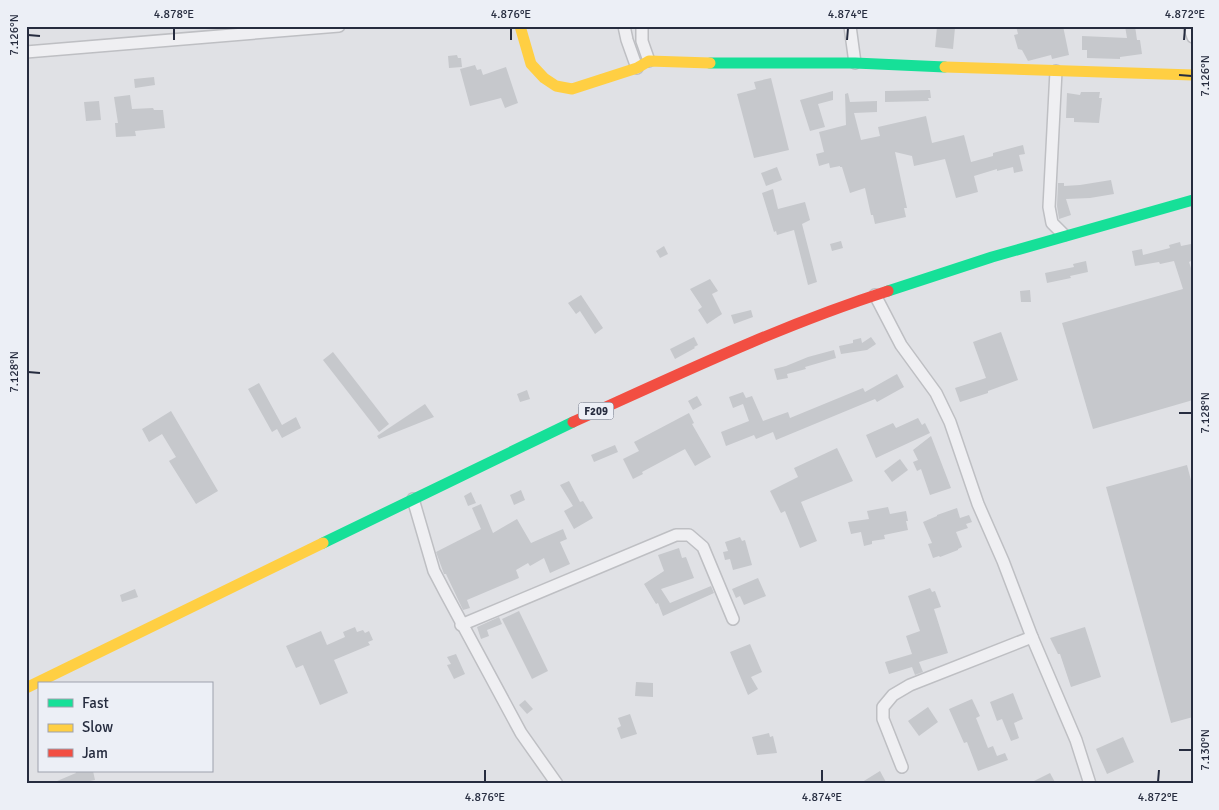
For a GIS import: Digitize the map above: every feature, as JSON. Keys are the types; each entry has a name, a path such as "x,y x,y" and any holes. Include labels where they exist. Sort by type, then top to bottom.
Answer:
{"main road":[{"path":"520,26 527,57 531,64 544,78 564,88 580,87 637,68 649,61 679,63 855,63 1002,70 1193,75"},
{"name":"F209","path":"38,682 527,443 752,341 841,306 875,295 1064,235 1193,200"},
{"name":"F209","path":"26,688 38,682"}],"street":[{"path":"26,52 339,26"},
{"path":"624,26 637,68"},
{"path":"642,26 642,41 649,61"},
{"path":"850,26 855,63"},
{"path":"1189,26 1193,37"},
{"path":"1056,70 1049,207 1052,223 1064,235"},
{"path":"875,295 901,345 936,393 950,422 978,504 1076,740 1090,784"},
{"path":"412,499 434,572 521,733 557,784"},
{"path":"461,625 676,535 689,535 703,547 733,619"},
{"path":"902,767 883,719 883,707 893,695 910,685 1032,637"}],"building":[{"path":"1016,26 1063,26 1069,55 1052,59 1051,55 1028,61 1022,50 1018,49 1014,35 1018,34"},
{"path":"1125,26 1135,26 1142,54 1120,57 1120,59 1087,58 1087,50 1082,50 1082,36 1127,38"},
{"path":"937,27 955,28 953,49 935,47"},
{"path":"457,55 458,58 461,58 462,67 449,68 448,56"},
{"path":"475,65 477,70 481,69 483,75 506,67 518,103 505,108 501,98 470,106 460,69"},
{"path":"154,77 155,85 135,88 134,79"},
{"path":"771,78 789,150 754,158 737,94 756,89 754,82"},
{"path":"930,90 931,98 928,98 929,101 885,102 885,91"},
{"path":"833,91 833,100 818,104 825,127 810,131 800,100"},
{"path":"1081,92 1100,92 1099,98 1102,98 1099,123 1074,122 1074,118 1066,118 1067,93 1080,95"},
{"path":"848,93 850,102 877,101 877,112 854,113 861,140 880,136 878,127 926,116 932,143 964,135 971,162 993,156 993,153 1023,145 1025,154 1019,155 1023,171 1014,173 1013,167 997,171 997,169 974,176 978,192 956,198 945,159 914,166 912,156 895,152 907,208 904,208 906,217 875,224 865,188 850,193 842,167 830,168 829,163 819,166 816,154 824,152 819,132 846,125 845,94"},
{"path":"130,95 132,109 153,108 154,110 163,110 165,128 135,131 136,136 116,137 115,123 118,123 114,97"},
{"path":"99,101 101,120 86,121 84,102"},
{"path":"777,167 782,180 766,186 761,173"},
{"path":"1111,180 1114,194 1066,199 1071,215 1059,219 1057,206 1058,183 1064,183 1064,186"},
{"path":"773,189 778,209 805,202 810,220 802,224 817,282 808,285 794,230 777,235 776,231 774,232 762,193"},
{"path":"841,241 843,248 832,251 830,244"},
{"path":"1180,242 1181,246 1191,244 1193,252 1193,260 1189,262 1193,274 1193,400 1093,429 1062,323 1183,289 1174,261 1135,266 1132,251 1142,249 1143,255 1170,248 1169,245"},
{"path":"664,246 668,254 660,258 656,251"},
{"path":"1086,261 1088,272 1047,283 1045,273 1074,267 1073,264"},
{"path":"710,279 718,291 712,294 722,314 707,324 698,310 702,307 690,289"},
{"path":"1030,290 1031,302 1021,302 1020,291"},
{"path":"581,295 603,328 595,334 580,311 576,314 568,303"},
{"path":"751,310 753,317 734,324 731,315"},
{"path":"1001,332 1018,380 988,391 988,393 960,402 955,388 986,378 973,342"},
{"path":"694,337 698,345 675,359 670,349"},
{"path":"871,337 876,344 867,350 841,354 839,346 853,343 853,340 861,338 862,343"},
{"path":"834,350 836,358 805,367 806,369 787,374 788,378 777,380 774,369"},
{"path":"333,352 389,424 379,432 323,360"},
{"path":"897,374 904,387 877,402 875,399 776,440 773,432 756,439 754,435 726,446 721,432 749,421 743,404 733,408 729,397 743,392 746,398 752,396 763,421 788,412 790,418 863,388 865,392"},
{"path":"259,383 282,425 296,417 301,428 282,438 277,429 272,432 248,389"},
{"path":"527,390 530,399 520,402 517,394"},
{"path":"697,396 702,405 693,410 688,401"},
{"path":"425,404 434,417 379,439 377,436"},
{"path":"171,411 218,491 196,504 169,461 176,457 162,434 149,442 142,429"},
{"path":"689,413 694,423 692,424 711,457 695,466 685,449 642,472 643,474 633,479 623,459 639,451 634,442"},
{"path":"918,418 922,425 925,423 930,433 876,458 866,435 893,423 896,428"},
{"path":"931,436 951,488 930,495 921,469 917,471 913,462 918,460 913,450"},
{"path":"615,445 618,452 594,462 591,455"},
{"path":"837,448 853,481 801,502 817,541 800,548 785,511 781,513 770,491 798,477 794,468"},
{"path":"900,459 908,470 892,482 884,471"},
{"path":"1187,465 1193,488 1193,717 1171,723 1106,487"},
{"path":"569,481 580,502 583,501 593,518 574,529 564,511 573,506 560,485"},
{"path":"521,490 525,500 514,505 510,495"},
{"path":"471,492 476,503 468,506 464,496"},
{"path":"481,504 493,533 517,519 531,543 563,529 567,539 560,542 570,564 550,573 544,558 530,566 528,563 516,570 519,578 467,600 470,608 463,610 446,574 444,574 436,552 481,529 472,508"},
{"path":"888,507 890,514 906,511 908,530 884,535 885,539 872,541 872,544 864,546 861,532 851,534 848,522 869,519 867,511"},
{"path":"957,508 960,518 969,515 972,522 966,524 968,528 956,532 962,547 940,557 933,558 928,544 932,543 923,522"},
{"path":"740,537 742,541 745,540 752,565 733,570 730,559 725,560 723,552 728,551 725,542"},
{"path":"679,548 682,558 686,557 694,578 661,589 670,603 711,586 714,593 663,616 658,603 656,604 644,584 664,571 658,555"},
{"path":"758,578 766,596 744,605 740,596 736,598 732,589"},
{"path":"930,588 932,592 935,591 941,607 934,609 948,653 919,662 923,672 915,675 912,667 889,674 885,662 912,654 906,636 920,631 908,596"},
{"path":"135,589 138,597 122,602 120,595"},
{"path":"519,611 548,671 532,679 502,619"},
{"path":"499,617 502,624 487,630 489,636 481,639 477,627"},
{"path":"355,627 357,632 363,630 365,633 369,631 373,640 368,642 370,645 334,660 348,693 320,705 303,665 296,668 286,646 321,631 327,645 345,637 343,632"},
{"path":"1085,627 1101,677 1071,687 1060,654 1058,654 1050,638"},
{"path":"750,644 762,672 751,677 758,689 748,695 730,652"},
{"path":"456,654 465,674 454,679 447,665 451,664 447,657"},
{"path":"636,682 653,683 653,697 635,696"},
{"path":"1013,693 1023,719 1014,723 1019,738 1011,741 1002,719 997,721 990,702"},
{"path":"972,699 980,716 976,718 988,748 993,746 997,756 1005,753 1008,760 978,771 967,742 964,743 949,709"},
{"path":"525,700 533,709 527,714 519,705"},
{"path":"928,707 938,722 919,736 908,721"},
{"path":"630,714 637,734 621,739 617,728 621,726 618,718"},
{"path":"769,733 770,737 773,736 777,753 757,755 752,737"},
{"path":"1123,737 1134,762 1107,774 1096,749"},
{"path":"880,771 887,784 859,784"},
{"path":"93,772 95,780 90,781 90,784 50,784 76,773"},
{"path":"1050,773 1056,784 1028,784"}],"traffic: fast":[{"path":"710,63 855,63 945,67"},
{"path":"888,291 992,257 1193,200"},
{"path":"323,543 573,422"}],"traffic: slow":[{"path":"520,26 531,64 544,78 556,86 572,89 637,68 649,61 710,63"},
{"path":"945,67 1193,75"},
{"path":"38,682 323,543"},
{"path":"26,688 38,682"}],"traffic: jam":[{"path":"573,422 768,335 888,291"}]}
